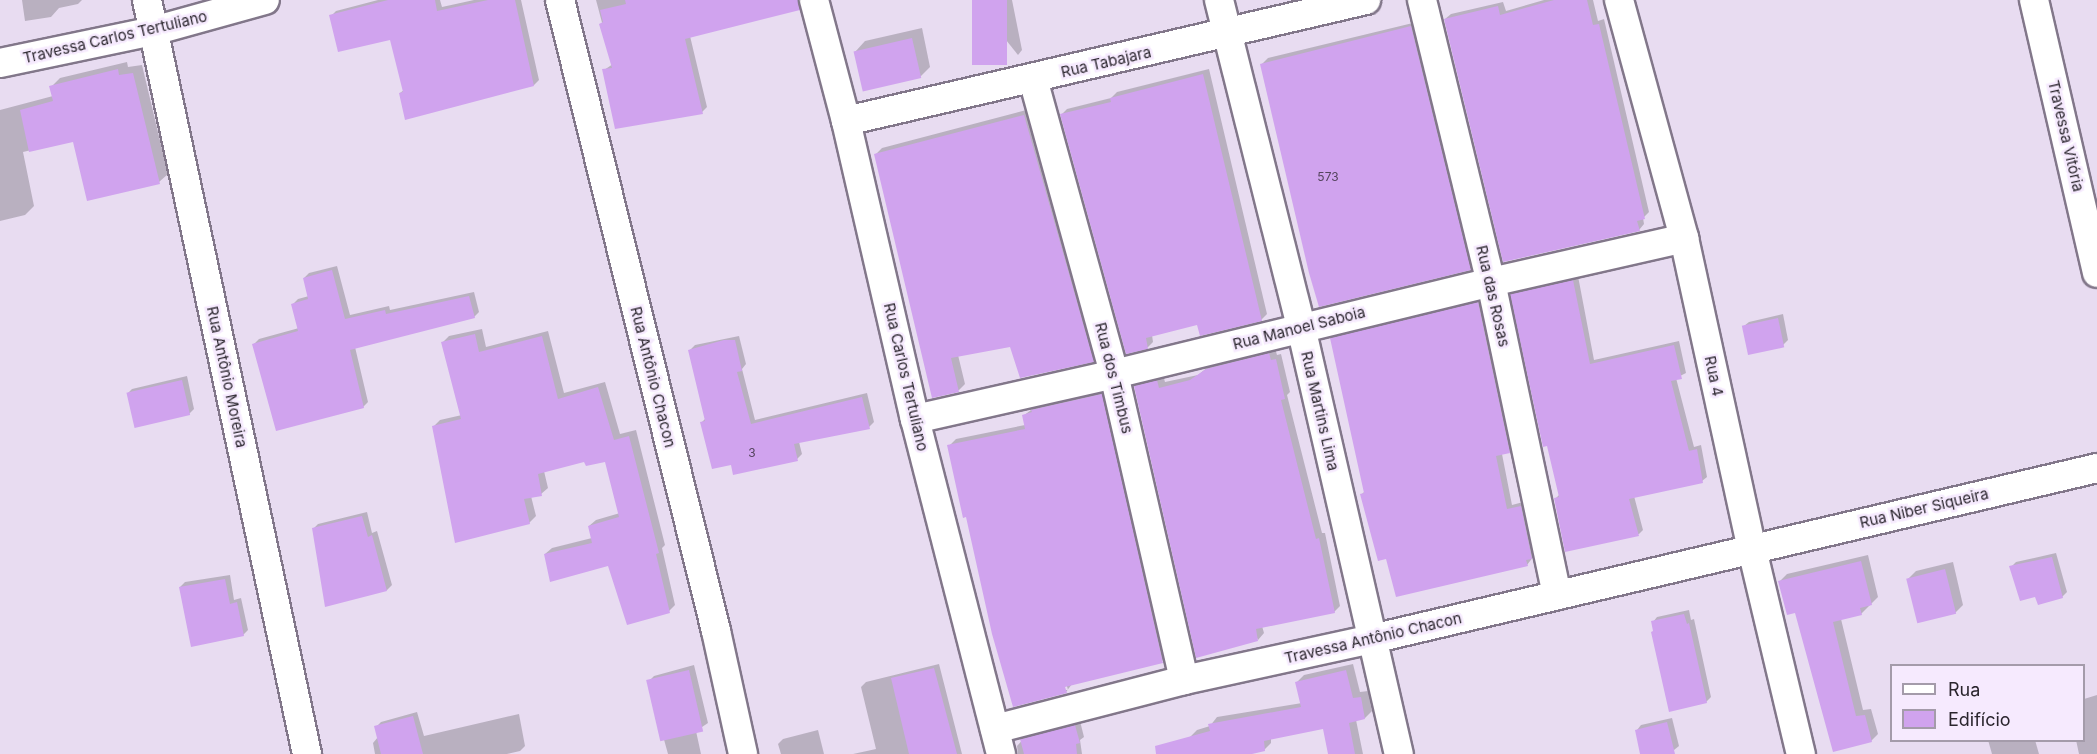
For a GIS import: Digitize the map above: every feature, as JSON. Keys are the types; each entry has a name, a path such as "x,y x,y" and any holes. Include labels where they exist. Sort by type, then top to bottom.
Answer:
{"street":[{"name":"Rua Antônio Moreira","path":"147,0 307,754"},
{"name":"Travessa Carlos Tertuliano","path":"0,63 153,31 265,0"},
{"name":"Rua Antônio Chacon","path":"560,0 716,631 743,754"},
{"name":"Rua Carlos Tertuliano","path":"814,0 846,121 915,419 998,742"},
{"name":"Rua Martins Lima","path":"1219,0 1301,327 1399,754"},
{"name":"Rua Tabajara","path":"846,121 1366,0"},
{"name":"Rua das Rosas","path":"1422,0 1491,282 1557,595"},
{"name":"Rua 4","path":"1619,0 1684,238 1752,549 1801,754"},
{"name":"Travessa Vitória","path":"2034,0 2097,273"},
{"name":"Rua dos Timbus","path":"1033,79 1114,374 1184,680"},
{"name":"Rua Manoel Saboia","path":"915,419 1684,238"},
{"name":"Rua Niber Siqueira","path":"1752,549 2097,468"},
{"name":"Travessa Antônio Chacon","path":"998,742 1184,680 1372,639 1752,549"}],"building":[{"path":"388,0 435,0 437,11 488,0 515,0 534,86 405,120 399,93 403,92 390,40 338,52 329,15"},
{"path":"625,0 798,0 800,10 685,39 703,114 615,129 602,69 612,68 599,24 603,22 600,10 626,4"},
{"path":"972,0 1007,0 1007,65 972,65"},
{"path":"1554,0 1587,0 1593,25 1599,24 1645,219 1637,221 1640,231 1503,262 1444,19 1498,6 1500,15"},
{"path":"1411,26 1471,270 1319,307 1260,64"},
{"path":"912,38 921,78 863,91 854,51"},
{"path":"118,69 119,75 133,73 160,184 87,201 73,142 29,152 20,110 53,101 49,86"},
{"path":"1203,74 1262,321 1200,336 1197,325 1146,338 1148,349 1126,354 1060,114 1111,102 1110,98"},
{"path":"1024,115 1094,362 1020,378 1010,347 951,358 959,392 932,398 874,154"},
{"path":"332,270 345,319 385,310 386,314 469,296 475,318 350,350 364,408 276,431 252,344 298,331 291,304 308,299 303,278"},
{"path":"1573,280 1590,364 1674,345 1682,379 1671,381 1689,451 1697,449 1703,483 1629,499 1639,536 1565,552 1554,498 1559,497 1547,446 1543,447 1510,294"},
{"path":"1478,302 1510,453 1496,456 1507,509 1521,506 1532,559 1526,560 1528,566 1396,597 1386,559 1378,561 1360,494 1364,493 1330,338"},
{"path":"1778,318 1784,347 1748,355 1742,326"},
{"path":"475,334 479,352 542,336 558,399 598,387 614,440 629,436 659,553 656,554 670,613 627,625 608,566 550,582 544,554 592,543 588,526 619,517 605,462 586,466 584,462 538,474 542,496 524,499 530,524 455,543 432,426 461,419 441,342"},
{"path":"724,340 735,340 742,371 737,372 751,424 862,397 870,429 794,444 798,461 733,475 731,465 712,469 700,422 705,421 688,350"},
{"path":"1269,353 1271,360 1276,359 1285,399 1281,400 1316,539 1319,538 1335,613 1256,629 1258,641 1196,658 1134,386 1157,380 1159,388 1190,380 1206,369"},
{"path":"182,380 190,415 135,428 126,393"},
{"path":"1102,394 1163,663 1065,687 1067,693 1013,707 992,634 966,517 963,518 947,445 1025,429 1022,415 1032,412 1031,410"},
{"path":"362,516 368,537 372,535 387,591 325,607 312,528"},
{"path":"2052,557 2063,598 2038,605 2035,597 2020,601 2009,566"},
{"path":"1861,561 1872,605 1860,608 1862,615 1833,622 1856,716 1865,715 1872,742 1833,752 1795,613 1787,615 1778,581"},
{"path":"1945,569 1956,614 1917,623 1906,579"},
{"path":"225,579 230,604 237,602 244,636 191,647 179,587"},
{"path":"1684,614 1687,624 1689,623 1707,703 1669,712 1651,632 1653,631 1651,621"},
{"path":"934,668 957,754 909,754 891,678"},
{"path":"689,670 703,731 660,741 646,680"},
{"path":"1346,670 1353,698 1361,697 1365,719 1349,723 1355,754 1328,754 1323,729 1264,741 1265,751 1252,754 1156,754 1155,746 1210,731 1208,724 1301,707 1295,682"},
{"path":"413,716 423,754 381,754 374,726"},
{"path":"1667,722 1675,754 1640,754 1635,730"},
{"path":"1075,725 1080,743 1076,744 1077,754 1024,754 1020,739"}]}
